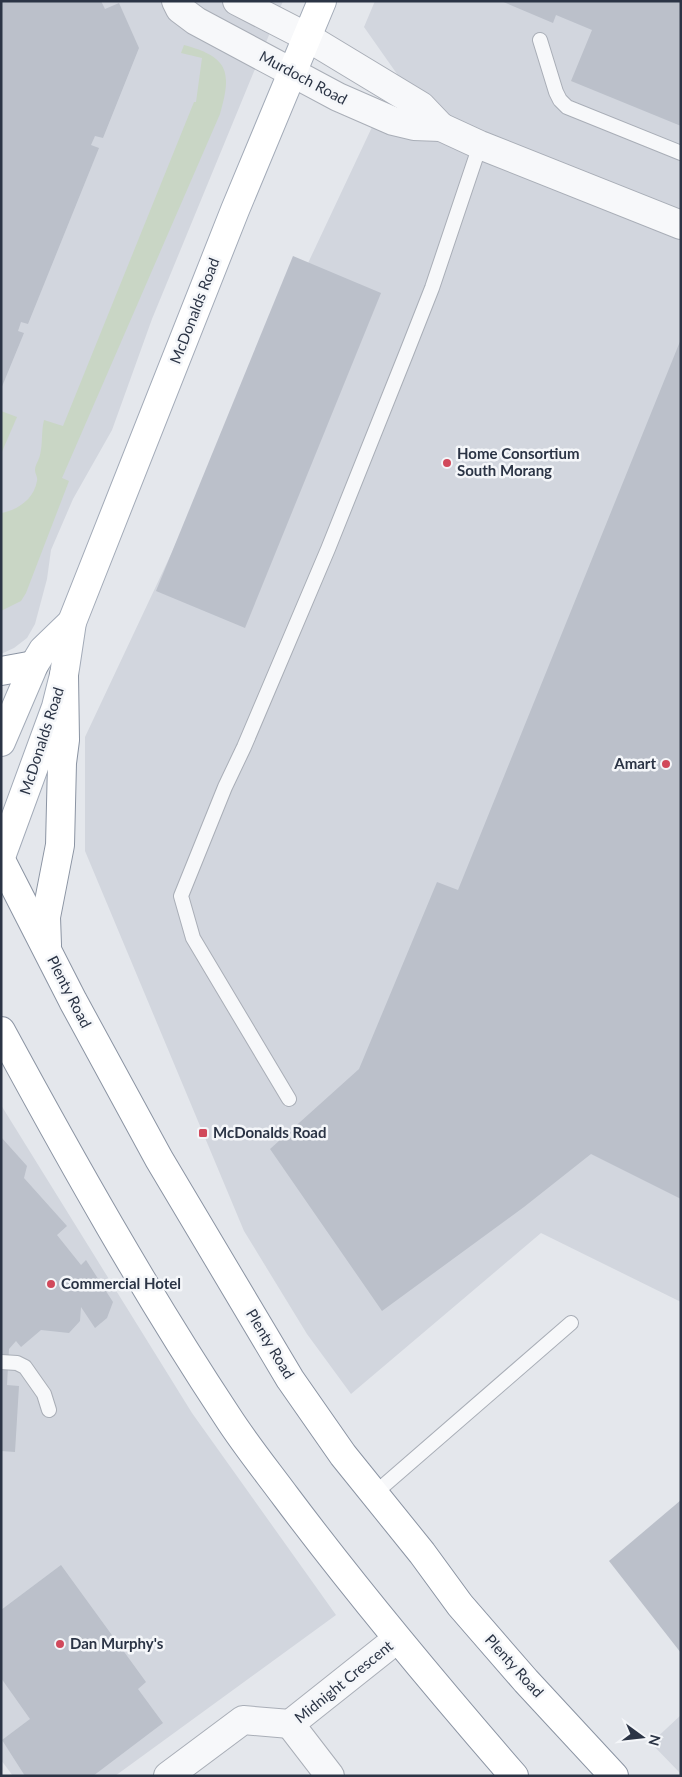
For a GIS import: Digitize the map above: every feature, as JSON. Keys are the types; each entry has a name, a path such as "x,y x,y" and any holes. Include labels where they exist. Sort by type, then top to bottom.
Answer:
{"main road":[{"name":"McDonalds Road","path":"1,858 56,707 64,675 72,622 234,210 322,1"},
{"name":"McDonalds Road","path":"1,742 34,665 43,650 72,622"},
{"path":"1,672 34,665"},
{"path":"47,948 46,917 60,845 62,763 65,740 64,675"},
{"name":"Plenty Road","path":"1,858 73,1001 177,1191 290,1378 343,1455 422,1552 460,1605 526,1681 614,1776"},
{"path":"1,1031 66,1150 128,1256 228,1418 326,1551 397,1639 514,1776"}],"street":[{"name":"Murdoch Road","path":"176,1 180,9 196,21 291,73 393,122 414,126 441,127 480,145 681,225"},
{"name":"Murdoch Road","path":"237,1 307,37 422,106 441,127"},
{"name":"Midnight Crescent","path":"168,1776 244,1720 290,1724 397,1639"},
{"name":"Midnight Crescent","path":"290,1724 330,1776"}],"lane":[{"path":"540,40 556,92 560,100 567,106 681,153"},
{"path":"289,1099 193,938 181,896 221,794 244,747 328,550 432,288 480,145"},
{"path":"374,1494 571,1323"},
{"path":"1,1362 17,1363 25,1367 44,1394 49,1410"}],"shaded area":[{"path":"1,1 283,1 152,319 112,430 73,499 51,550 47,579 35,624 27,638 14,648 1,654"},
{"name":"Home Consortium South Morang","path":"375,1 681,1 681,1302 541,1233 351,1394 307,1334 244,1231 85,851 85,737 397,74 364,27"},
{"path":"1,1105 192,1413 336,1615 115,1776 13,1776 1,1760"},
{"path":"681,1715 681,1774 651,1743"}],"green space":[{"path":"184,45 210,55 223,68 226,77 226,87 220,114 62,478 69,481 26,593 21,601 1,611 1,513 24,503 35,487 37,480 35,468 41,451 44,420 63,426 194,102 196,102 202,58 181,53"},
{"path":"1,411 17,417 1,454"}],"building":[{"path":"1,1 101,1 105,9 119,3 139,48 103,138 95,136 91,145 99,148 28,324 21,322 18,331 24,333 1,389"},
{"path":"501,1 681,1 681,126 571,81 592,30 556,15 553,23"},
{"path":"293,256 381,293 245,628 156,591"},
{"path":"681,339 681,1199 591,1154 524,1207 382,1311 270,1149 359,1069 437,882 458,890"},
{"name":"Commercial Hotel","path":"1,1137 27,1166 24,1178 67,1226 57,1235 81,1265 86,1260 113,1302 107,1318 95,1328 81,1307 80,1321 69,1333 41,1330 21,1347 16,1341 9,1349 7,1385 19,1386 15,1452 1,1451"},
{"path":"681,1500 681,1653 609,1561"},
{"name":"Dan Murphy's","path":"61,1565 146,1682 138,1689 163,1723 93,1776 25,1776 2,1740 30,1719 1,1678 1,1610"}],"place":[{"name":"Home Consortium South Morang","path":"447,463"},
{"name":"Amart","path":"666,764"},
{"name":"McDonalds Road","path":"203,1133"},
{"name":"Commercial Hotel","path":"51,1284"},
{"name":"Dan Murphy's","path":"60,1644"}]}
